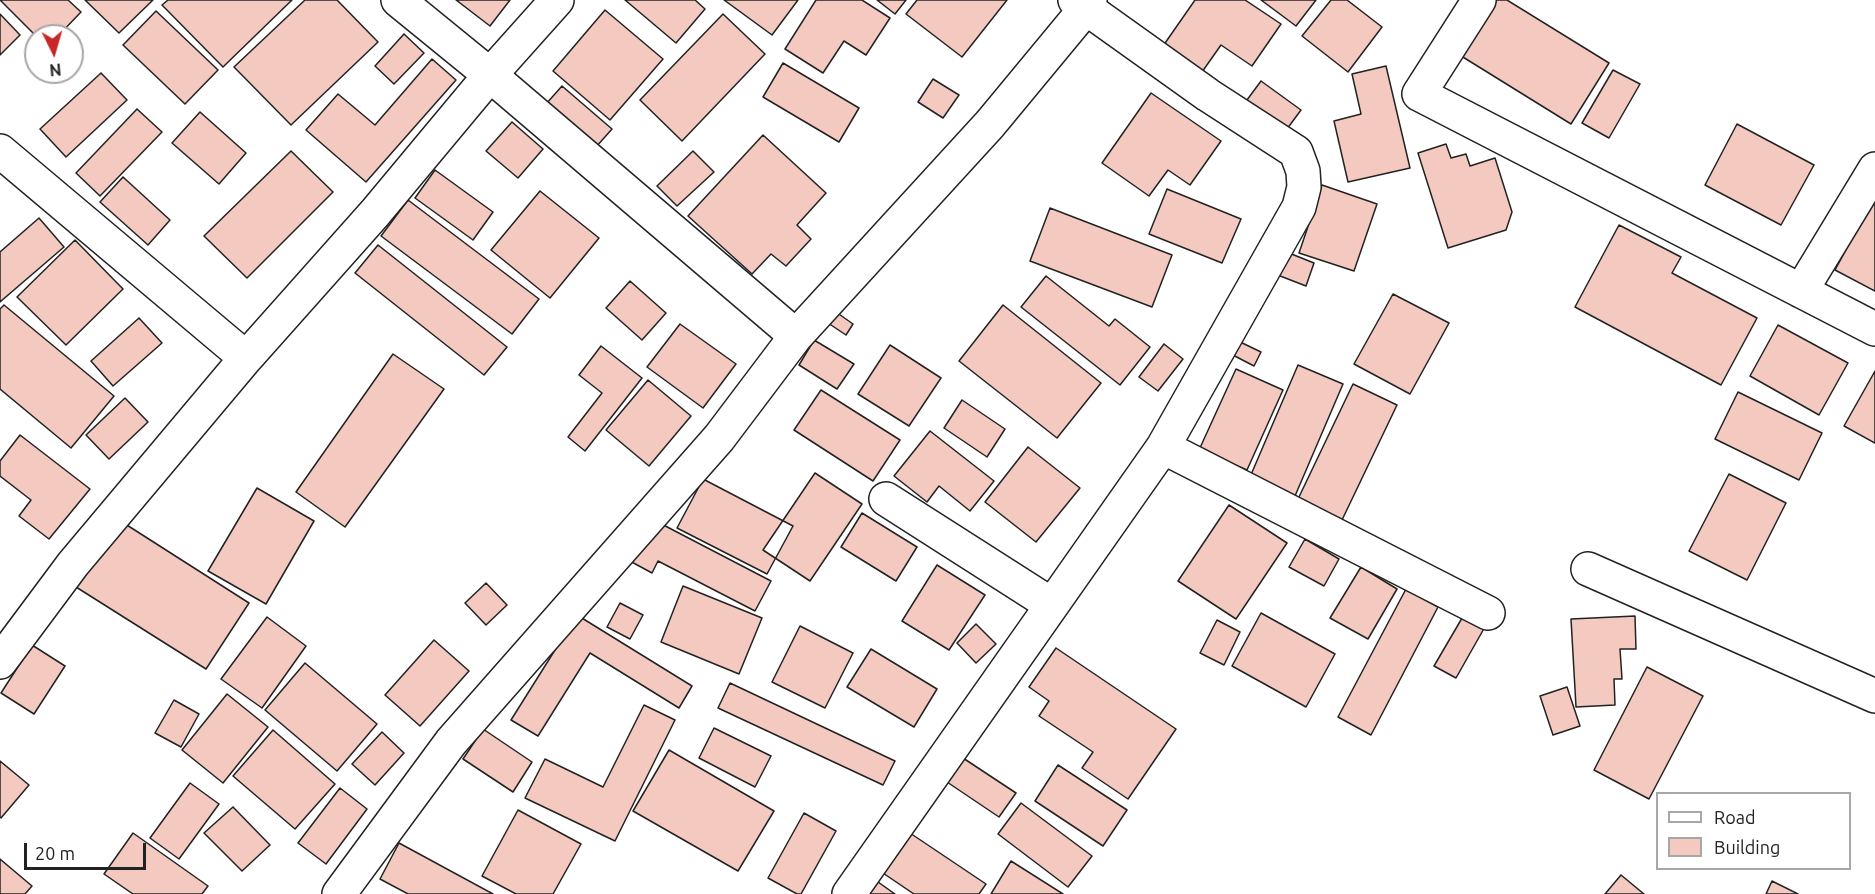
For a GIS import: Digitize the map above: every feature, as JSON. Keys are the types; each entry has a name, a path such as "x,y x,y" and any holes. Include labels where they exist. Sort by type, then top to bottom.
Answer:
{"street":[{"path":"398,0 490,75 796,336"},
{"path":"0,662 73,564 246,358 375,213 490,75 557,0"},
{"path":"1479,0 1419,94 1875,329"},
{"path":"339,894 451,742 719,438 796,336 990,124 1084,3 1208,95 1296,152 1303,171 1304,187 1299,207 1163,447 849,894"},
{"path":"0,151 246,358"},
{"path":"1801,291 1875,169"},
{"path":"1163,447 1488,613"},
{"path":"886,499 1052,605"},
{"path":"1588,569 1875,696"}],"building":[{"path":"0,0 68,0 81,12 70,24 24,24"},
{"path":"85,0 153,0 119,33"},
{"path":"168,0 292,0 223,67 162,5"},
{"path":"305,0 337,0 378,42 291,125 234,67"},
{"path":"456,0 510,0 490,26"},
{"path":"625,0 695,0 705,9 676,43"},
{"path":"724,0 798,0 772,35"},
{"path":"816,0 862,0 890,18 866,55 844,41 823,73 785,49"},
{"path":"877,0 906,0 895,14"},
{"path":"917,0 1007,0 962,57 906,14"},
{"path":"1195,0 1245,0 1281,24 1252,66 1221,45 1202,72 1163,46"},
{"path":"1261,0 1316,0 1296,26"},
{"path":"1331,0 1347,0 1382,27 1348,72 1302,36"},
{"path":"1492,0 1507,0 1609,63 1571,124 1458,54"},
{"path":"605,10 663,59 610,120 553,71"},
{"path":"156,11 218,70 185,104 123,45"},
{"path":"0,14 20,35 0,55"},
{"path":"723,14 765,54 682,141 640,100"},
{"path":"404,34 424,53 394,84 375,66"},
{"path":"432,59 456,80 366,182 306,130 338,94 375,125"},
{"path":"783,63 859,108 839,142 763,97"},
{"path":"1386,66 1410,168 1348,182 1334,121 1361,114 1352,74"},
{"path":"1613,70 1640,84 1609,138 1582,123"},
{"path":"101,73 127,100 66,157 40,129"},
{"path":"933,79 959,95 943,118 918,102"},
{"path":"1261,81 1301,110 1284,133 1244,104"},
{"path":"562,86 612,129 596,147 546,104"},
{"path":"1151,93 1221,141 1190,185 1168,170 1149,196 1102,163"},
{"path":"137,109 162,132 100,196 76,173"},
{"path":"200,112 246,153 219,184 172,143"},
{"path":"512,122 543,149 518,178 486,151"},
{"path":"1737,124 1814,165 1781,225 1705,185"},
{"path":"763,135 826,193 797,225 811,239 786,266 771,254 752,274 688,216"},
{"path":"1446,144 1451,158 1466,154 1470,166 1495,158 1512,212 1506,230 1448,248 1418,153"},
{"path":"291,151 333,192 247,278 204,236"},
{"path":"693,151 714,172 677,206 657,186"},
{"path":"435,170 493,212 473,240 415,198"},
{"path":"123,177 170,220 148,245 100,202"},
{"path":"1322,185 1377,204 1354,271 1299,253"},
{"path":"1167,189 1241,219 1222,263 1149,234"},
{"path":"540,191 599,238 550,298 491,250"},
{"path":"1875,199 1875,291 1835,270"},
{"path":"408,200 539,299 512,334 381,236"},
{"path":"1050,208 1172,255 1152,307 1030,261"},
{"path":"39,218 64,247 0,302 0,252"},
{"path":"1619,225 1681,257 1672,273 1757,318 1721,385 1575,307"},
{"path":"75,240 123,289 66,345 17,297"},
{"path":"378,245 507,347 484,375 355,273"},
{"path":"1284,251 1314,263 1306,286 1275,274"},
{"path":"1046,276 1109,326 1115,319 1150,347 1120,385 1021,307"},
{"path":"630,281 666,313 642,340 606,308"},
{"path":"1393,294 1449,323 1410,394 1354,364"},
{"path":"4,305 114,396 71,448 0,389 0,309"},
{"path":"1003,305 1101,383 1057,438 959,361"},
{"path":"836,312 853,324 846,335 828,323"},
{"path":"139,318 162,343 113,386 91,361"},
{"path":"680,324 736,364 703,408 647,367"},
{"path":"1778,325 1848,363 1819,415 1750,376"},
{"path":"814,340 854,364 837,389 799,365"},
{"path":"1236,340 1261,352 1254,366 1229,353"},
{"path":"1164,344 1183,359 1158,391 1139,377"},
{"path":"890,345 941,378 909,426 858,394"},
{"path":"601,346 642,378 585,451 568,437 602,393 579,375"},
{"path":"393,354 444,389 345,527 296,492"},
{"path":"1298,365 1343,384 1295,496 1250,477"},
{"path":"1236,369 1283,390 1247,470 1199,450"},
{"path":"1875,371 1875,443 1844,426"},
{"path":"648,380 691,416 649,466 606,430"},
{"path":"1353,384 1397,405 1342,520 1298,499"},
{"path":"821,390 900,440 873,481 794,430"},
{"path":"1738,392 1822,433 1799,480 1715,439"},
{"path":"125,398 148,422 109,459 86,435"},
{"path":"962,400 1005,429 987,457 944,428"},
{"path":"930,431 994,481 970,511 939,486 927,502 894,476"},
{"path":"20,435 90,489 49,539 19,516 31,500 0,476 0,461"},
{"path":"1028,447 1080,488 1036,542 985,502"},
{"path":"815,473 862,504 810,581 763,550"},
{"path":"1729,474 1786,503 1747,580 1689,551"},
{"path":"703,479 793,526 767,574 677,528"},
{"path":"257,488 314,521 266,604 208,571"},
{"path":"1229,505 1287,543 1236,619 1178,581"},
{"path":"862,513 917,547 896,581 841,547"},
{"path":"650,518 771,581 755,611 658,561 652,573 628,560"},
{"path":"119,520 249,603 206,669 76,587"},
{"path":"1305,539 1339,559 1324,586 1289,567"},
{"path":"937,565 985,595 949,650 902,621"},
{"path":"1361,567 1397,589 1368,639 1330,618"},
{"path":"486,583 507,605 486,625 465,603"},
{"path":"683,586 762,618 739,674 661,642"},
{"path":"1406,589 1438,607 1371,735 1338,717"},
{"path":"620,603 643,615 630,639 607,627"},
{"path":"1261,613 1335,654 1306,707 1232,666"},
{"path":"1465,613 1486,625 1456,678 1434,666"},
{"path":"577,615 692,686 679,708 590,653 538,736 511,720"},
{"path":"1635,616 1636,649 1620,649 1622,679 1614,679 1615,705 1576,707 1571,619"},
{"path":"267,617 306,646 262,708 221,679"},
{"path":"1217,620 1240,632 1224,665 1200,653"},
{"path":"976,624 996,644 976,663 957,643"},
{"path":"800,626 853,653 825,708 772,682"},
{"path":"434,640 469,671 420,726 385,695"},
{"path":"32,645 65,666 34,714 1,693"},
{"path":"1056,648 1176,729 1128,799 1082,768 1093,752 1039,716 1049,701 1029,687"},
{"path":"871,649 937,689 914,727 847,687"},
{"path":"305,663 377,724 337,771 265,710"},
{"path":"1647,667 1703,696 1649,799 1594,770"},
{"path":"730,683 895,761 883,785 718,708"},
{"path":"1567,687 1580,726 1553,735 1540,696"},
{"path":"227,694 268,727 223,783 182,750"},
{"path":"174,700 199,714 181,747 155,733"},
{"path":"644,705 675,720 615,841 525,798 545,759 603,787"},
{"path":"714,728 771,756 755,787 699,758"},
{"path":"483,729 532,762 513,792 463,759"},
{"path":"273,730 335,784 295,829 233,776"},
{"path":"382,732 404,753 375,785 352,764"},
{"path":"669,750 774,811 738,871 633,811"},
{"path":"960,756 1016,793 999,817 944,780"},
{"path":"0,761 29,785 1,818 0,817"},
{"path":"1058,765 1127,810 1103,846 1035,801"},
{"path":"190,783 219,804 179,859 150,838"},
{"path":"340,788 367,809 326,864 298,843"},
{"path":"1021,803 1092,856 1068,887 998,834"},
{"path":"233,807 270,845 242,871 204,833"},
{"path":"518,810 581,844 553,894 516,894 482,876"},
{"path":"804,813 836,831 801,894 797,894 768,878"},
{"path":"904,829 986,884 979,894 914,894 877,869"},
{"path":"133,833 208,886 202,894 133,894 104,874"},
{"path":"399,843 493,894 408,894 380,879"},
{"path":"0,859 32,886 25,894 0,894"},
{"path":"1011,861 1063,894 991,894"},
{"path":"1621,875 1644,894 1605,894"},
{"path":"871,877 895,894 859,894"},
{"path":"1772,881 1798,894 1766,894"}]}
